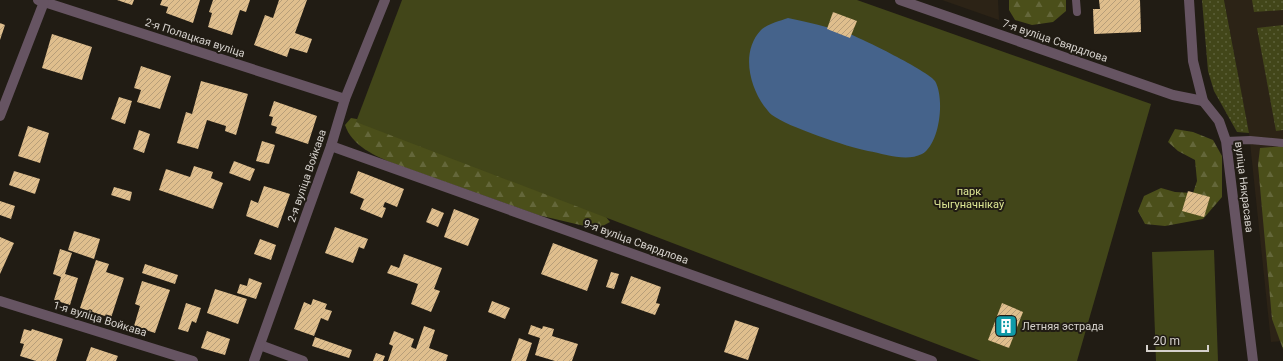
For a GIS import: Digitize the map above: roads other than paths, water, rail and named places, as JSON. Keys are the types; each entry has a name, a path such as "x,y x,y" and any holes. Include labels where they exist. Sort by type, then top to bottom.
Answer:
{"street":[{"name":"2-я вуліца Войкава","path":"254,361 331,146 345,99 385,0"},
{"name":"7-я вуліца Свярдлова","path":"900,0 1173,95 1203,101"},
{"name":"вуліца Някрасава","path":"1189,0 1193,61 1203,101 1218,121 1226,141 1253,361"},
{"name":"2-я Полацкая вуліца","path":"41,1 345,99"},
{"path":"0,116 41,1"},
{"name":"9-я вуліца Свярдлова","path":"331,146 932,361"},
{"name":"1-я вуліца Войкава","path":"0,301 193,361"},
{"path":"260,345 304,361"}],"lane":[{"path":"1076,0 1076,12"},
{"path":"1226,141 1250,140 1283,143"}],"water":[{"path":"788,18 855,36 930,76 935,81 938,89 940,109 937,131 928,149 922,154 909,157 895,157 868,151 804,131 780,120 771,114 764,106 754,88 749,68 749,58 755,38 761,30 770,24"}],"place":[{"name":"Летняя эстрада","path":"1006,326"}],"park label":[{"name":"парк Чыгуначнікаў","path":"969,197"}]}
